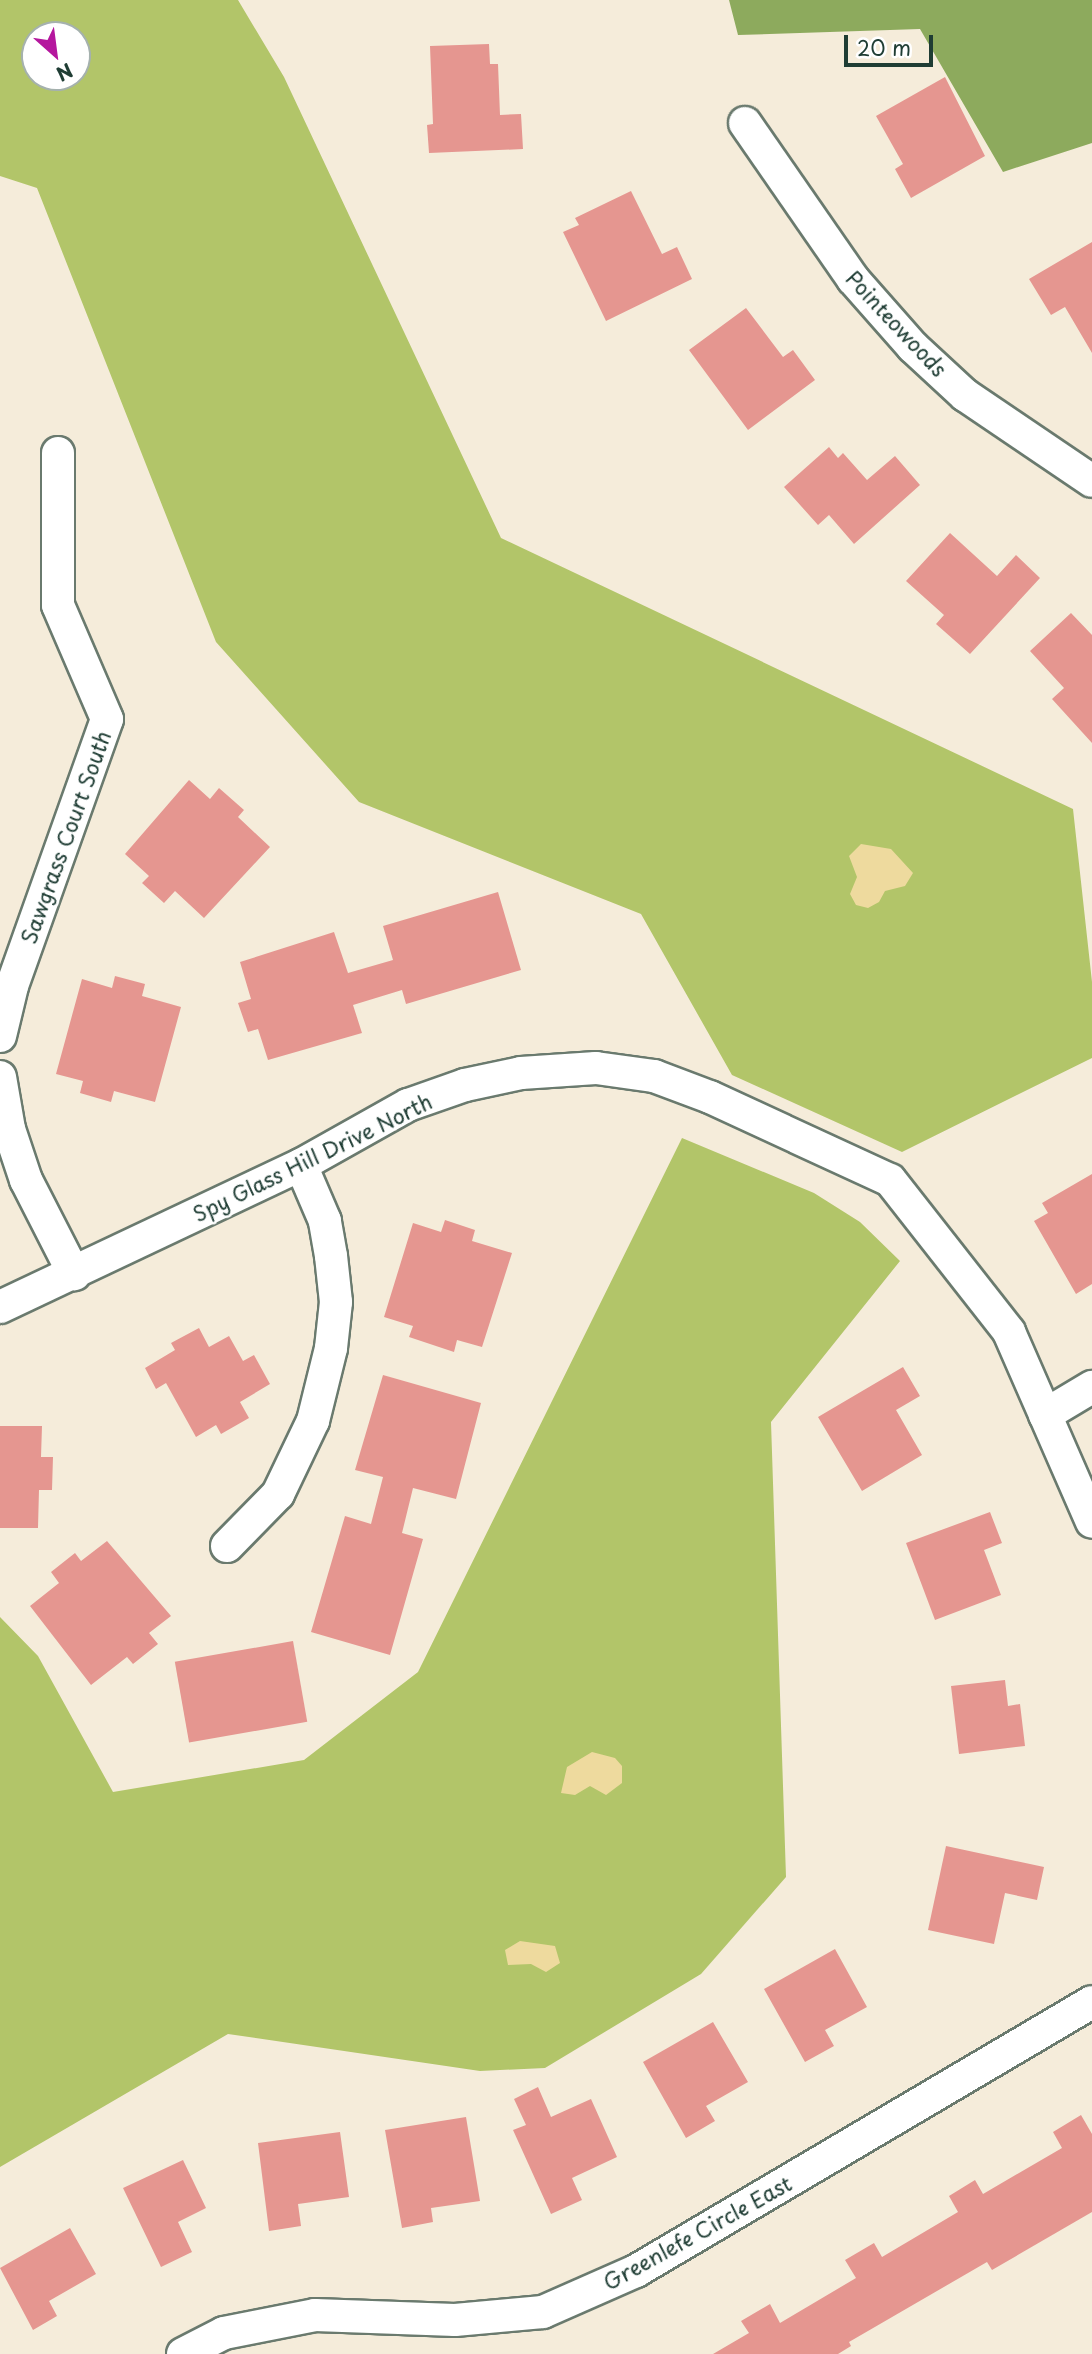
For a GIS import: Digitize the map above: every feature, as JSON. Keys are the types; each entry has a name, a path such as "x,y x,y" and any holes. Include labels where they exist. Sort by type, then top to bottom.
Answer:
{"street":[{"name":"Pointeowoods","path":"746,123 853,278 913,347 965,395 1092,481"},
{"name":"Sawgrass Court South","path":"0,1037 12,986 107,719 58,605 58,453"},
{"name":"Spy Glass Hill Drive North","path":"0,1307 301,1165 408,1105 465,1085 521,1073 596,1068 654,1076 710,1097 890,1180 1009,1332 1092,1522"},
{"path":"0,1077 9,1129 26,1180 74,1274"},
{"path":"227,1546 278,1494 313,1421 331,1348 336,1302 331,1256 325,1221 301,1165"},
{"path":"1045,1415 1092,1387"},
{"name":"Greenlefe Circle East","path":"183,2354 225,2333 316,2315 455,2320 543,2312 636,2271 1092,2002"}],"green space":[{"path":"0,0 238,0 284,77 501,538 1073,809 1092,982 1092,1058 902,1152 732,1075 641,914 359,802 216,642 37,188 0,176"},
{"path":"729,0 1092,0 1092,143 1003,172 920,29 738,35"},
{"path":"682,1138 814,1193 860,1222 900,1261 771,1422 786,1877 701,1974 545,2068 480,2071 228,2034 0,2167 0,1617 38,1656 113,1792 304,1760 418,1672"}],"sand":[{"path":"861,844 891,849 913,873 905,886 885,891 879,902 868,908 856,905 850,894 857,877 849,856"},
{"path":"592,1752 615,1758 622,1766 622,1783 606,1795 590,1786 575,1795 561,1793 567,1767"},
{"path":"520,1941 555,1946 560,1963 546,1972 531,1964 508,1965 505,1950"}],"building":[{"path":"489,44 490,64 498,64 500,115 521,114 523,149 429,153 427,125 433,124 430,46"},
{"path":"945,77 985,156 911,198 895,169 903,164 876,116"},
{"path":"631,191 662,254 677,247 692,279 606,321 563,232 579,225 575,218"},
{"path":"1092,242 1092,353 1065,307 1051,315 1029,279"},
{"path":"746,308 783,357 793,350 815,380 748,430 689,350"},
{"path":"829,447 838,458 843,453 867,480 895,456 920,485 854,544 829,515 818,525 784,487"},
{"path":"950,533 997,576 1016,555 1040,578 970,654 936,624 944,615 906,581"},
{"path":"1071,613 1092,635 1092,743 1052,699 1064,688 1030,651"},
{"path":"189,780 210,799 219,788 244,810 238,817 270,847 204,918 175,891 164,903 142,883 149,876 125,854"},
{"path":"498,892 521,970 406,1004 402,990 353,1005 362,1033 268,1060 258,1029 248,1032 238,1003 251,999 240,962 334,932 348,973 393,960 383,926"},
{"path":"115,976 145,984 142,996 181,1007 155,1102 114,1091 111,1102 80,1093 83,1081 56,1074 82,979 112,988"},
{"path":"1092,1174 1092,1284 1076,1294 1034,1221 1048,1213 1042,1203"},
{"path":"445,1220 475,1230 472,1241 512,1253 482,1347 457,1340 454,1352 409,1337 413,1326 384,1317 413,1223 441,1232"},
{"path":"199,1328 209,1347 229,1336 243,1361 254,1355 270,1384 240,1402 249,1418 221,1434 216,1425 196,1437 166,1383 156,1389 145,1368 175,1350 171,1343"},
{"path":"903,1367 920,1396 896,1410 922,1455 862,1491 818,1417"},
{"path":"383,1375 481,1403 456,1499 413,1488 402,1533 423,1539 390,1655 311,1632 345,1516 371,1524 383,1477 355,1470"},
{"path":"0,1426 42,1426 41,1457 53,1457 52,1490 39,1490 38,1528 0,1528"},
{"path":"990,1512 1002,1543 984,1550 1001,1595 935,1620 906,1543"},
{"path":"107,1541 171,1616 149,1633 158,1644 133,1664 127,1657 91,1685 30,1606 59,1583 51,1572 75,1553 81,1561"},
{"path":"293,1641 307,1722 189,1743 175,1662"},
{"path":"1005,1680 1008,1706 1020,1704 1025,1746 959,1754 951,1686"},
{"path":"946,1846 1044,1867 1037,1900 1005,1893 994,1944 928,1930"},
{"path":"835,1949 867,2007 825,2030 834,2046 805,2062 764,1989"},
{"path":"713,2022 748,2082 706,2106 715,2121 686,2138 643,2062"},
{"path":"538,2087 551,2117 591,2099 617,2157 572,2178 582,2200 551,2214 513,2130 526,2125 514,2099"},
{"path":"1081,2115 1092,2134 1092,2212 992,2270 987,2262 849,2342 851,2346 838,2354 713,2354 749,2333 741,2321 770,2304 780,2323 856,2278 845,2260 874,2243 882,2257 958,2212 949,2196 975,2180 983,2194 1062,2148 1053,2132"},
{"path":"466,2117 480,2201 431,2208 433,2222 402,2228 385,2130"},
{"path":"340,2132 349,2197 298,2204 301,2226 269,2231 258,2143"},
{"path":"183,2160 206,2208 178,2222 192,2252 161,2267 123,2188"},
{"path":"70,2228 96,2274 49,2301 57,2316 33,2330 0,2268"}]}
